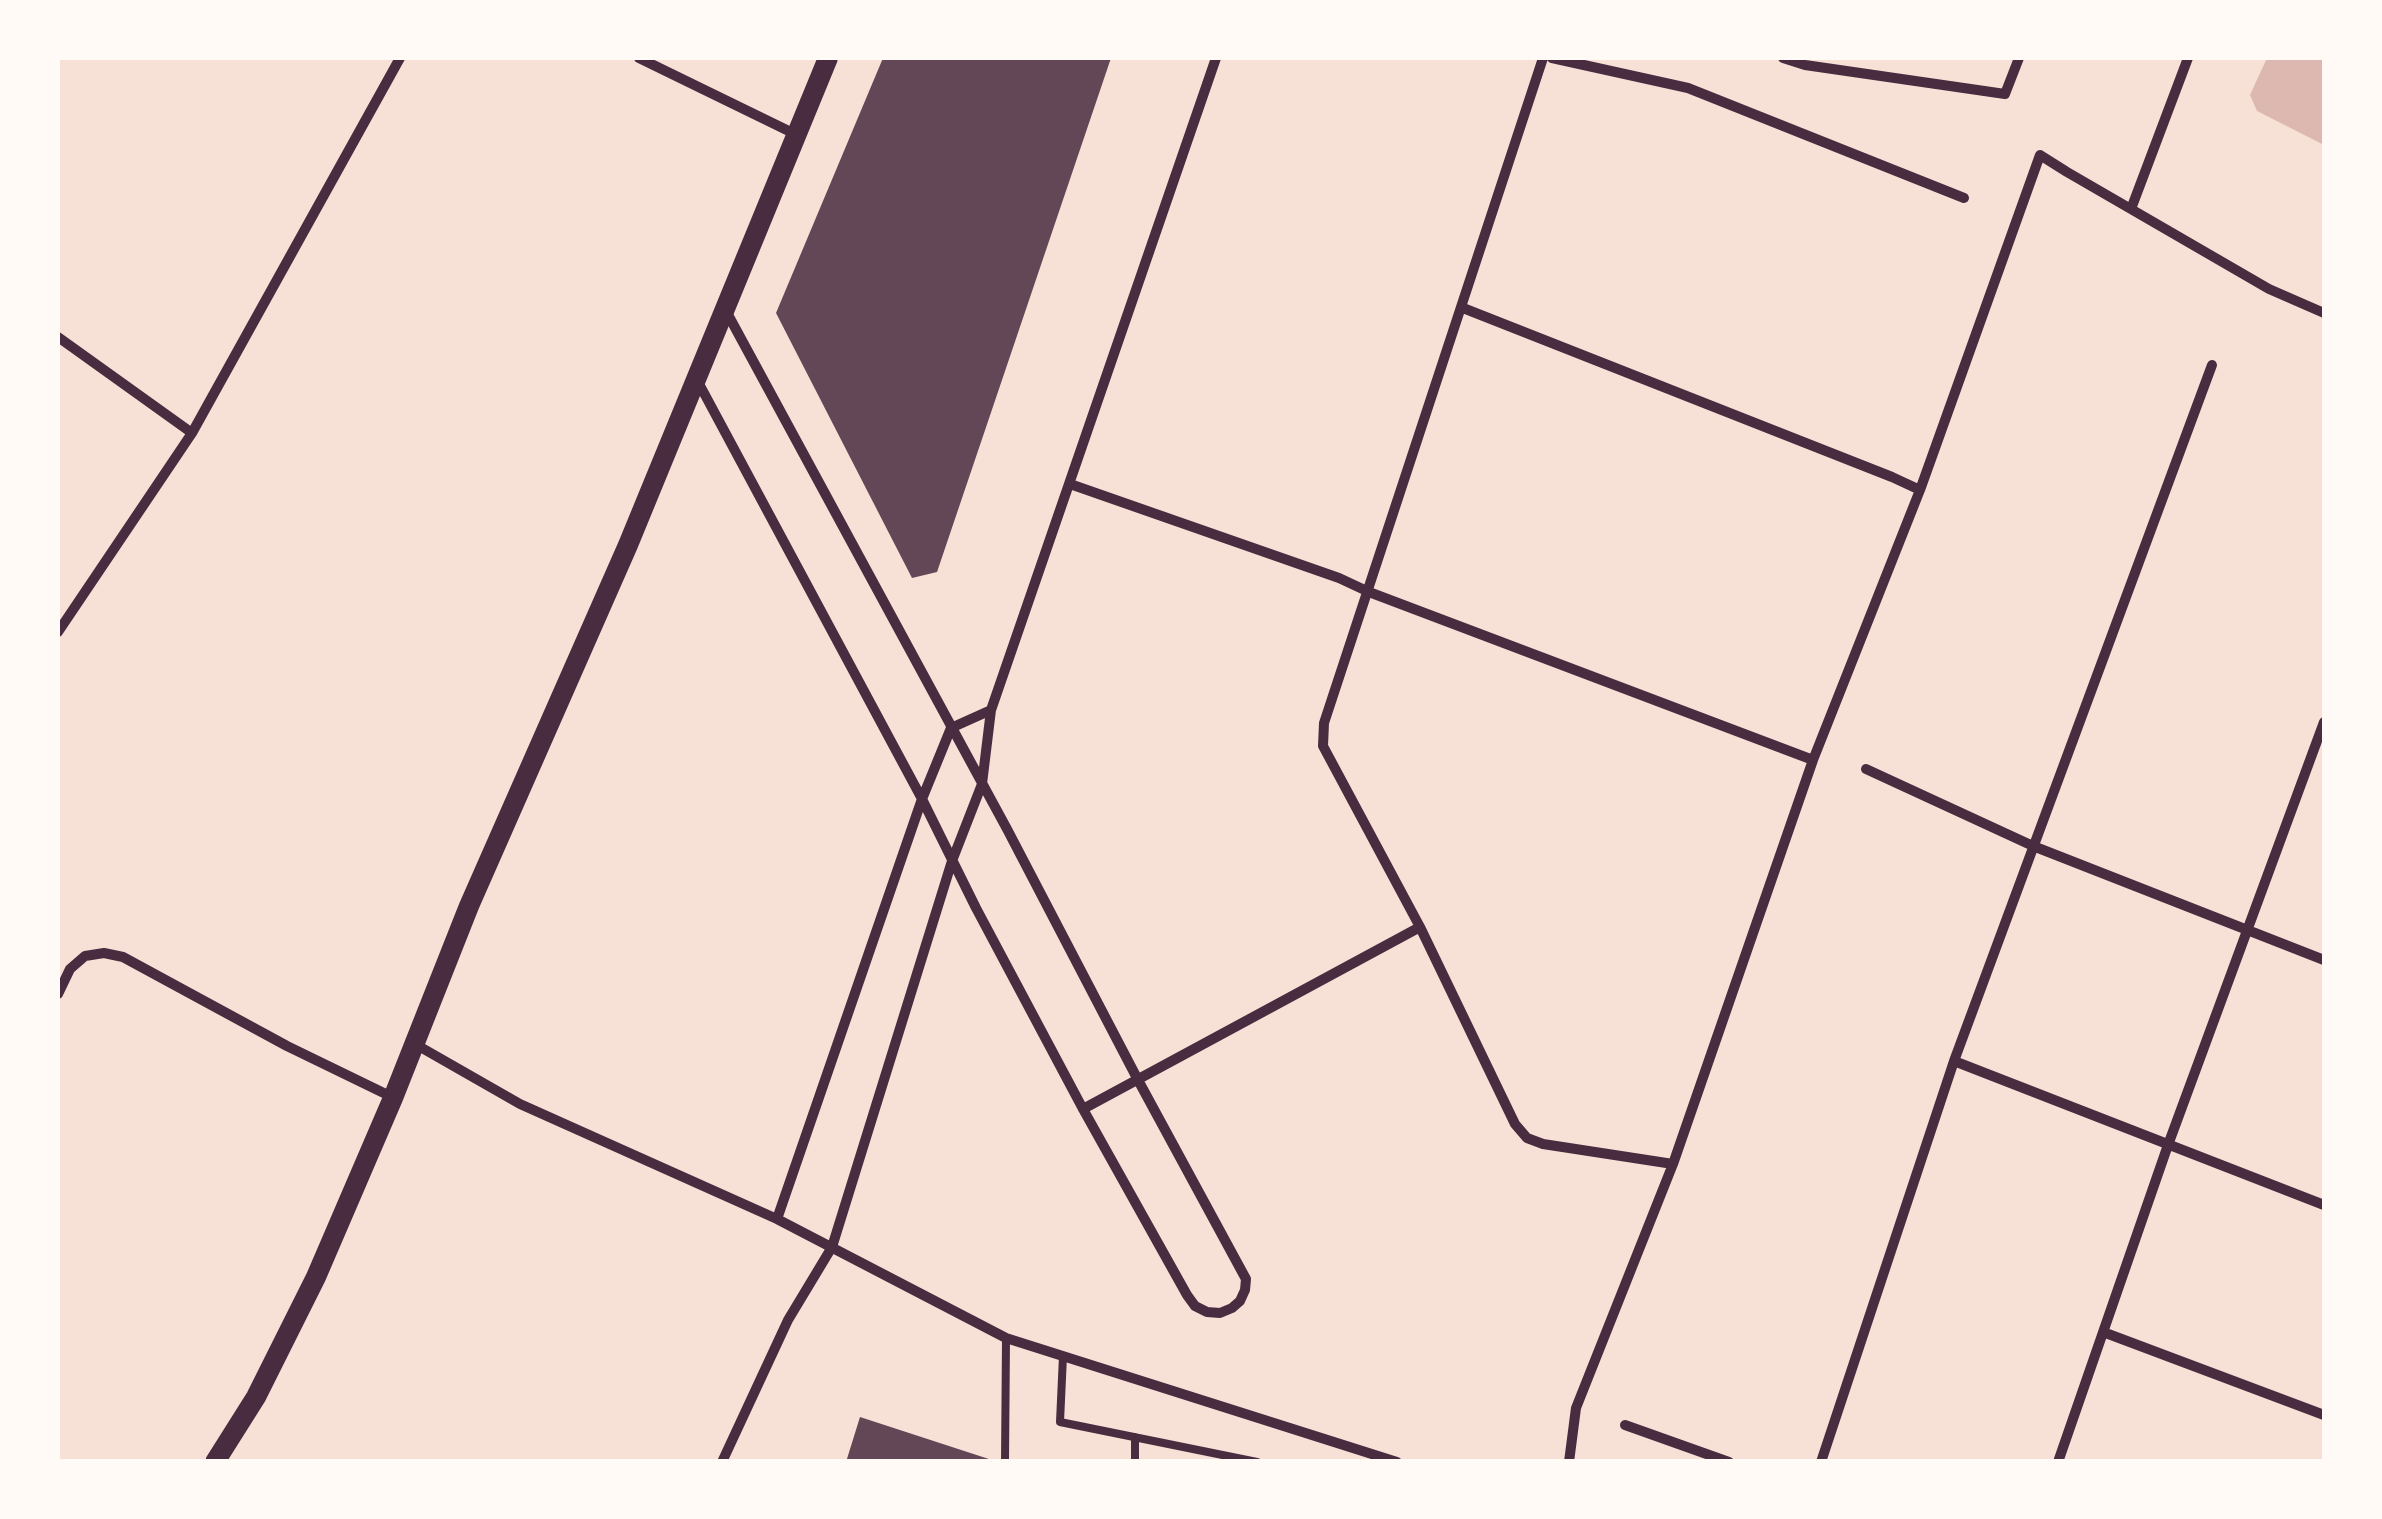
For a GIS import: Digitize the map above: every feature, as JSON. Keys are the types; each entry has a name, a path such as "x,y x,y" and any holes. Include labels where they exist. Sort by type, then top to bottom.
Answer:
{"main road":[{"path":"215,1462 256,1397 316,1277 469,906 620,563 828,58"}],"street":[{"path":"58,632 192,433 400,58"},
{"path":"639,58 798,134"},
{"path":"722,1462 788,1320 832,1246 952,861 982,784 991,710 1216,58"},
{"path":"1543,58 1324,724 1323,746 1420,927 1515,1124 1527,1138 1543,1144 1673,1164"},
{"path":"1552,58 1688,88 1964,198"},
{"path":"1783,58 1805,65 2004,94 2019,58"},
{"path":"1852,72 1858,58"},
{"path":"2131,209 2188,58"},
{"path":"1568,1462 1576,1408 1673,1164 1812,760 1920,490 2040,154 2269,289 2324,313"},
{"path":"1462,308 1920,490"},
{"path":"696,380 922,799 1083,1109 1188,1295 1195,1306 1207,1312 1232,1308 1245,1290 1246,1279 725,309"},
{"path":"58,337 192,433"},
{"path":"1821,1462 1954,1062 2212,365"},
{"path":"1070,484 1338,578 1812,760"},
{"path":"777,1219 950,728 991,710"},
{"path":"2058,1462 2168,1145 2324,722"},
{"path":"1866,769 2033,846 2324,960"},
{"path":"1083,1109 1420,927"},
{"path":"58,994 70,969 85,956 104,953 123,957 393,1098"},
{"path":"415,1044 520,1104 777,1219 1006,1338 1397,1462"},
{"path":"1954,1062 2324,1205"},
{"path":"2103,1332 2324,1415"},
{"path":"1625,1425 1729,1462"}],"lane":[{"path":"1004,1462 1006,1338"},
{"path":"1063,1356 1060,1422 1257,1462"},
{"path":"1135,1437 1136,1462"}],"shaded area":[{"path":"2267,58 2324,58 2324,145 2257,111 2250,95"}],"building":[{"path":"883,58 1111,58 937,572 912,578 776,313"},
{"path":"860,1417 995,1461 995,1462 846,1462"}]}
